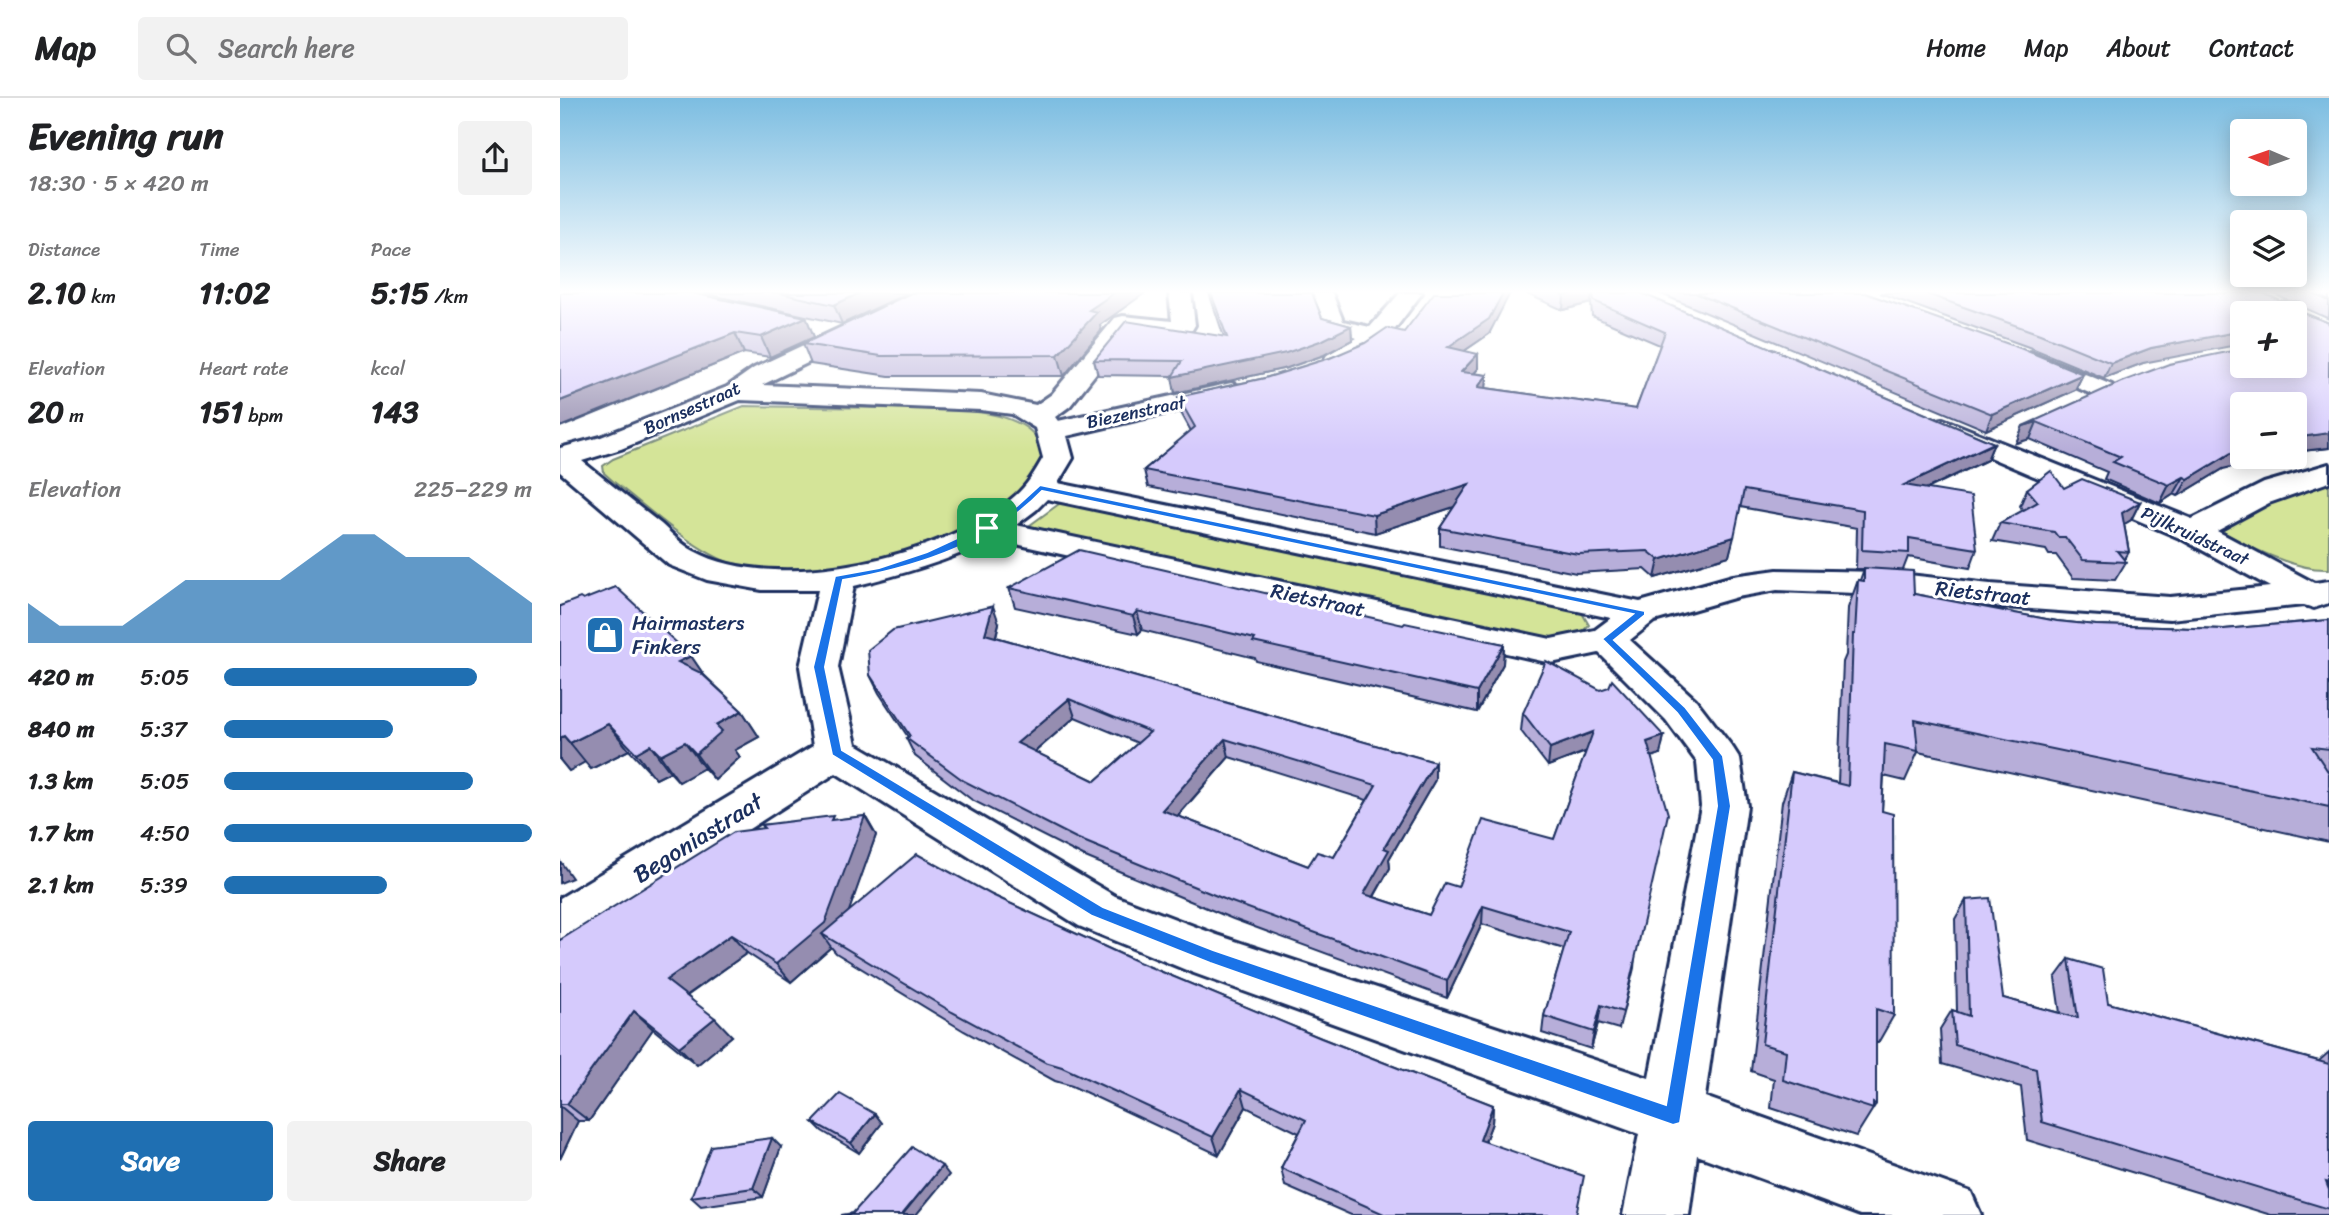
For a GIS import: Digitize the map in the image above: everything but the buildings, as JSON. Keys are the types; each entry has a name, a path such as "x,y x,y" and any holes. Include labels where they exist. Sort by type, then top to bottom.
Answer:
{"street":[{"name":"Bornsestraat","path":"560,457 621,439 736,391 763,373 825,345"},
{"path":"1044,423 1104,345"},
{"path":"1310,370 1365,345"},
{"path":"2011,352 2103,390"},
{"path":"2068,406 2128,381"},
{"name":"Biezenstraat","path":"1044,423 1253,386"},
{"path":"560,457 681,558 703,570 742,578 795,580 838,578 881,571 930,554 987,528 1021,508 1040,488 1058,458 1044,423 1012,406 982,402 736,391"},
{"name":"Pijlkruidstraat","path":"1921,418 2194,532 2323,597"},
{"path":"1984,444 2020,428"},
{"path":"2194,532 2231,507 2285,483 2329,473"},
{"name":"Rietstraat","path":"1040,488 1624,626"},
{"name":"Rietstraat","path":"987,528 1551,651 1733,587 1777,580 1882,583 1990,595 2170,608 2323,597"},
{"path":"838,578 819,667 836,752 1097,911 1222,960 1673,1116 1948,1215"},
{"path":"1624,626 1718,759 1724,806 1656,1215"},
{"name":"Begoniastraat","path":"560,924 836,752"}],"green space":[{"path":"744,406 954,409 993,415 1026,427 1039,442 1043,459 1031,486 1014,502 979,524 936,543 845,567 804,572 763,571 725,561 691,542 614,482 604,473 603,466 613,459"},
{"path":"2329,482 2329,569 2316,569 2286,561 2255,549 2215,527 2264,502"},
{"path":"1063,501 1566,606 1582,613 1589,625 1578,636 1561,642 1026,528"}],"place":[{"name":"Hairmasters Finkers","path":"605,635"}],"route":[{"path":"1040,488 1641,613 1607,639 1681,710 1718,759 1724,806 1673,1116 1210,956 1097,911 836,752 819,667 838,578 881,571 930,554 987,528 1021,508 1040,488"}]}
